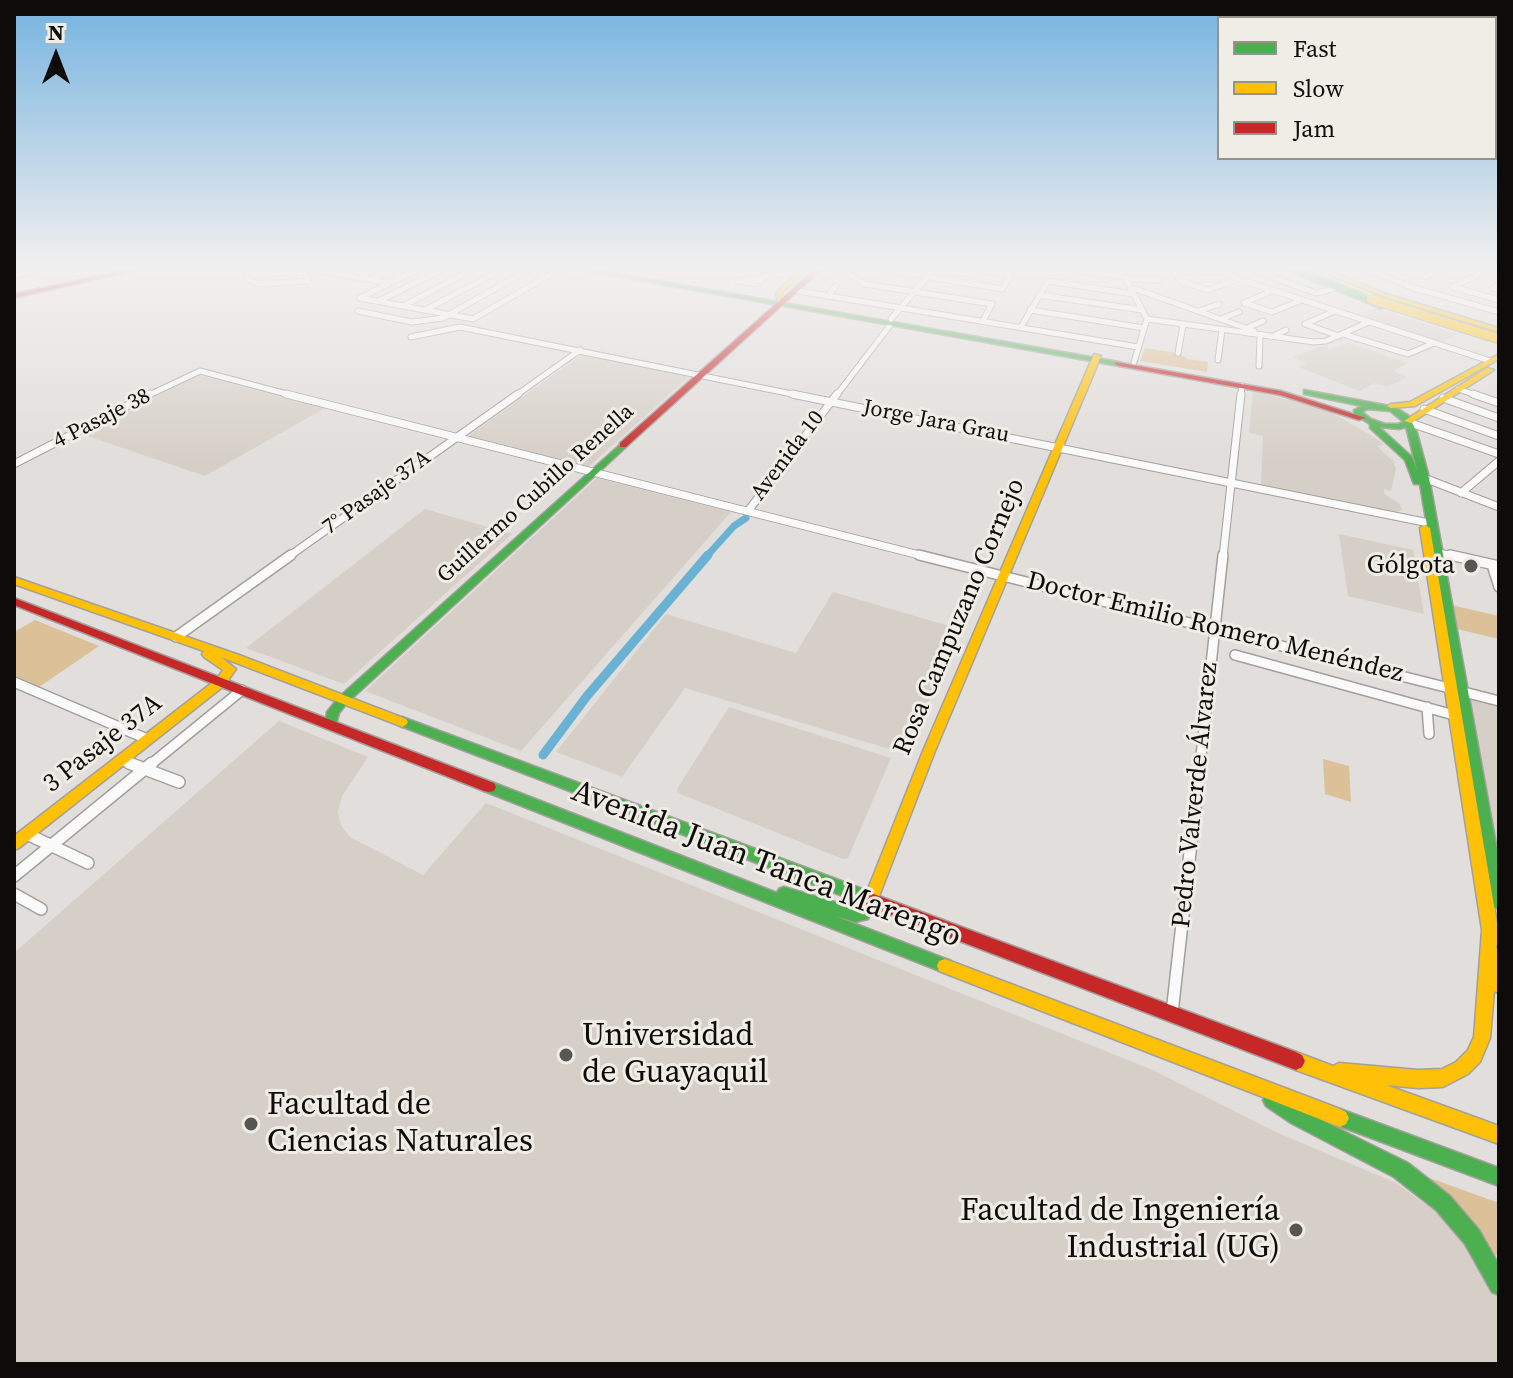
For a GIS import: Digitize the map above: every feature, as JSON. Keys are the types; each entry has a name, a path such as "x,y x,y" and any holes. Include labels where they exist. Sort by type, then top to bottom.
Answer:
{"main road":[{"name":"Guillermo Cubillo Renella","path":"331,725 333,712 343,700 744,334"},
{"path":"979,334 1370,413 1412,404 1496,361"},
{"path":"1104,360 1136,355 1340,397 1392,427 1407,422 1496,361"},
{"name":"Rosa Campuzano Cornejo","path":"871,899 1057,446 1104,360"},
{"path":"1370,413 1412,464 1499,902"},
{"path":"1407,422 1413,433 1424,478 1438,553 1455,690 1454,715 1499,985"},
{"name":"Avenida Juan Tanca Marengo","path":"14,580 201,646 1318,1070 1499,1135"},
{"name":"Avenida Juan Tanca Marengo","path":"14,601 1252,1086 1499,1177"},
{"path":"201,646 214,660 230,669 221,682"},
{"name":"3 Pasaje 37A","path":"20,839 221,682"},
{"path":"739,884 817,902 855,915 863,914 871,899"},
{"path":"1318,1070 1418,1079 1443,1078 1462,1068 1474,1056 1482,1038 1490,929"},
{"path":"1252,1086 1297,1117 1401,1170 1421,1184 1443,1203 1472,1237 1499,1285"}],"street":[{"name":"Jorge Jara Grau","path":"415,334 410,336 428,339 436,334"},
{"name":"Jorge Jara Grau","path":"498,334 1424,522"},
{"name":"Avenida 10","path":"748,511 881,334"},
{"path":"1051,334 1136,355 1142,334"},
{"path":"1178,353 1181,334"},
{"path":"1218,360 1221,334"},
{"path":"1249,334 1314,342 1341,335 1408,354 1434,343"},
{"path":"1264,334 1274,338"},
{"path":"1274,338 1280,334"},
{"path":"1407,334 1496,361"},
{"path":"1259,366 1260,336"},
{"name":"7° Pasaje 37A","path":"176,637 580,350"},
{"name":"Doctor Emilio Romero Menéndez","path":"190,374 200,371 453,439 592,471 1499,701"},
{"name":"4 Pasaje 38","path":"14,464 190,374"},
{"name":"Pedro Valverde Álvarez","path":"1172,1013 1242,386"},
{"path":"1458,389 1499,403"},
{"path":"1443,398 1499,418"},
{"path":"1424,409 1499,436"},
{"path":"1407,422 1499,454"},
{"path":"1461,493 1499,461"},
{"path":"1424,478 1499,507"},
{"path":"1438,553 1496,565 1499,587"},
{"path":"1235,655 1454,715"},
{"path":"14,682 147,739"},
{"path":"14,876 242,690"},
{"path":"1427,707 1429,734"},
{"path":"120,760 179,782"},
{"path":"20,839 51,846 88,863"},
{"path":"14,894 41,909"}],"shaded area":[{"path":"1413,334 1457,334 1441,343"},
{"path":"1348,343 1408,363 1393,371 1407,377 1388,387 1375,383 1359,391 1298,367 1307,363 1293,357 1321,346 1330,349"},
{"path":"1145,348 1208,362 1207,372 1140,361"},
{"path":"582,354 690,376 588,467 467,437"},
{"path":"198,375 325,408 205,476 81,434"},
{"path":"1253,391 1325,409 1374,437 1384,445 1377,446 1393,461 1396,469 1391,491 1384,489 1384,494 1400,504 1402,510 1390,513 1261,486 1263,436 1249,433"},
{"path":"597,478 731,512 521,751 365,691"},
{"path":"425,509 512,534 344,684 246,648"},
{"path":"1339,534 1413,550 1424,614 1348,596"},
{"path":"833,592 963,630 903,753 685,688 622,777 556,752 666,614 796,653"},
{"path":"1451,605 1499,616 1499,639 1453,628"},
{"path":"35,620 99,646 39,687 14,675 14,632"},
{"path":"1466,698 1499,707 1499,851"},
{"path":"729,707 891,758 848,858 843,859 678,793 677,789"},
{"name":"Universidad de Guayaquil","path":"279,721 368,757 342,796 338,812 341,825 350,837 423,875 486,803 1153,1070 1276,1132 1396,1183 1436,1212 1469,1247 1490,1282 1499,1301 1499,1364 14,1364 14,953"},
{"path":"1323,759 1349,766 1351,802 1325,794"},
{"path":"1421,1175 1499,1203 1499,1248 1496,1256 1465,1216"}],"waterway":[{"path":"706,557 734,526 746,518"},
{"path":"543,755 587,696 708,555"}],"traffic: fast":[{"path":"951,334 1119,364"},
{"path":"1307,392 1374,406"},
{"path":"1407,423 1399,427 1384,426 1368,421 1357,412 1367,406 1392,409 1406,418 1413,433 1424,478 1499,902"},
{"path":"1373,426 1409,459 1417,482"},
{"path":"331,725 333,712 343,700 623,445"},
{"path":"402,722 868,899"},
{"path":"489,787 945,966"},
{"path":"784,894 855,915 863,914 871,899"},
{"path":"1272,1100 1297,1117 1401,1170 1421,1184 1443,1203 1472,1237 1499,1285"},
{"path":"1340,1118 1499,1177"}],"traffic: slow":[{"path":"1484,334 1499,339"},
{"path":"871,899 929,751 1097,356"},
{"path":"1391,406 1412,404 1499,356"},
{"path":"1408,421 1490,370"},
{"path":"1425,528 1491,936"},
{"path":"14,580 235,658 402,722"},
{"path":"208,654 230,669 221,682"},
{"path":"14,844 221,682"},
{"path":"1339,1072 1418,1079 1443,1078 1462,1068 1474,1056 1482,1038 1490,929"},
{"path":"1494,954 1499,985"},
{"path":"945,966 1340,1118"},
{"path":"1296,1061 1499,1135"}],"traffic: jam":[{"path":"623,445 746,334"},
{"path":"1119,364 1281,393 1362,418"},
{"path":"14,601 489,787"},
{"path":"868,899 1296,1061"}],"place":[{"name":"Gólgota","path":"1471,566"},
{"name":"Universidad de Guayaquil","path":"566,1055"},
{"name":"Facultad de Ciencias Naturales","path":"251,1124"},
{"name":"Facultad de Ingeniería Industrial (UG)","path":"1296,1230"}]}
